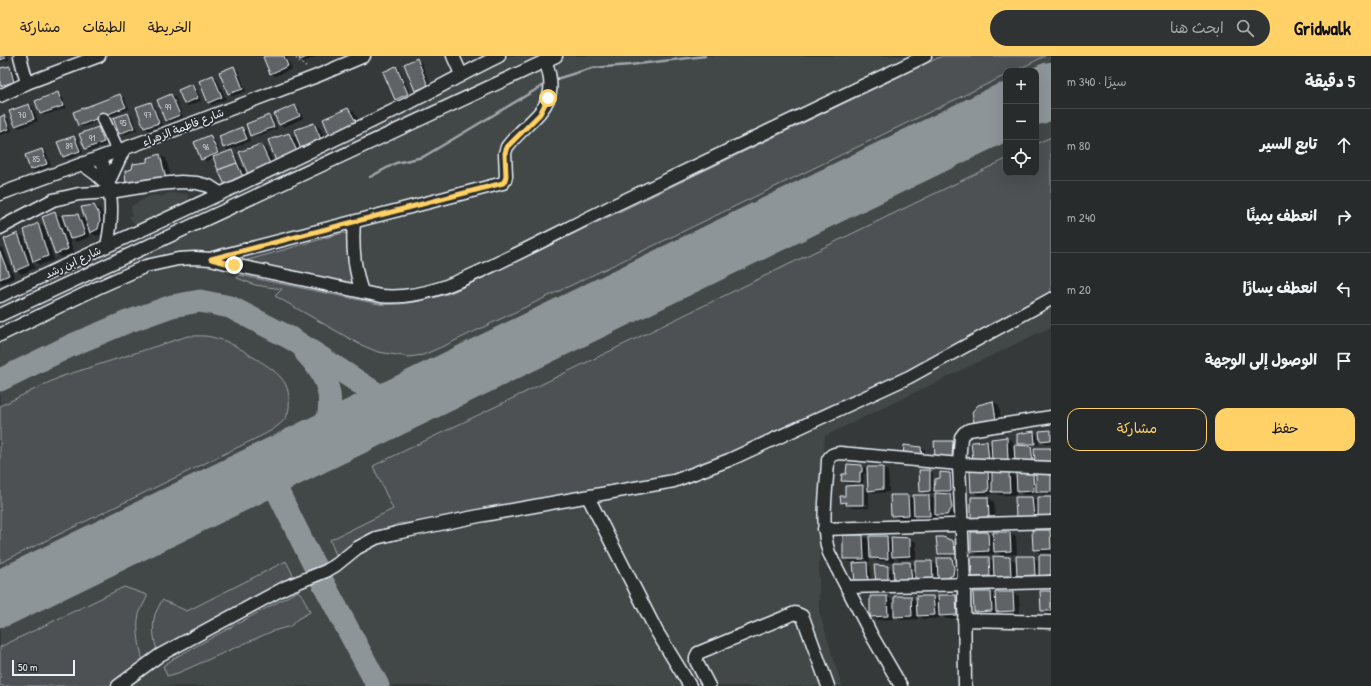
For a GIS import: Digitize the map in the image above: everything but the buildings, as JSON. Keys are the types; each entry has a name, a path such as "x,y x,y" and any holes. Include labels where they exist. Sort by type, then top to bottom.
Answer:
{"street":[{"path":"20,56 28,83"},
{"path":"0,96 28,83 99,56"},
{"name":"شارع فاطمة الزهراء","path":"0,194 101,158 317,76 350,59 364,56"},
{"path":"453,56 461,74"},
{"path":"108,246 322,146 499,56"},
{"path":"211,259 381,296 404,297 427,292 465,279 925,56"},
{"path":"0,315 551,59 548,98 540,114 507,147 505,153 506,176 503,183 211,259 178,259 146,266 0,335"},
{"path":"103,119 121,150 110,187"},
{"name":"شارع ابن رشد","path":"0,296 108,246 112,214 110,187 101,158"},
{"path":"82,164 110,187"},
{"path":"0,228 53,200 110,187 181,182 197,183 209,186 220,193"},
{"path":"354,222 354,264 362,292"},
{"path":"118,686 151,661 170,650 281,589 326,571 357,548 376,538 476,516 674,481 730,460 910,377 1051,299"},
{"path":"965,686 964,583 959,464 961,437 969,430 1051,417"},
{"path":"901,686 872,636 829,552 824,529 828,460 834,454 840,453 959,464 1051,468"},
{"path":"588,497 655,627 690,686"},
{"path":"824,529 1051,522"},
{"path":"847,587 1051,582"},
{"path":"710,686 696,661 698,653 795,613 802,616 804,620 828,686"},
{"path":"964,620 1051,622"}],"path":[{"path":"293,56 317,76"}],"shaded area":[{"path":"510,56 1051,56 1051,327 825,436 819,521 819,611 842,686 0,686 0,303"},
{"path":"942,56 1045,56 1021,68 1003,68 1003,76 624,260 423,355 409,357 378,352 359,344 275,296 282,289 255,285 237,278 239,275 379,304 398,304 426,300 453,292"},
{"path":"1051,137 1051,302 693,477 510,505 425,521 398,524 369,537 336,555 330,540 393,509 373,466 1003,160 1003,176 1039,176 1039,143"},
{"path":"169,193 188,194 189,204 137,228 129,216 132,215 131,206 150,196 159,195 161,197"},
{"path":"343,233 350,234 358,287 238,262 248,260"},
{"path":"188,336 208,336 225,341 244,351 276,372 287,387 289,410 285,419 275,428 263,435 0,563 0,406 60,377"},
{"path":"286,561 296,581 159,658 153,625 155,614 162,600 187,611"},
{"path":"124,587 147,595 138,620 139,640 144,667 120,686 0,686 0,647"},
{"path":"298,591 302,595 310,612 296,620 291,626 273,631 178,673 167,676 163,666 176,657"}],"waterway":[{"path":"553,80 592,68 705,56"},
{"path":"370,177 396,163 423,157 547,83"}],"taxiway":[{"path":"0,380 72,345 127,322 172,306 200,301 230,307 292,339 397,407"},
{"path":"306,353 322,374 327,385 329,395 329,417 323,443"},
{"path":"267,470 319,575 378,686"}],"runway":[{"path":"1039,96 1051,90"},
{"path":"0,599 1003,112"}],"route":[{"path":"234,265 211,259 503,183 506,176 505,153 507,147 540,114 548,98"}]}
